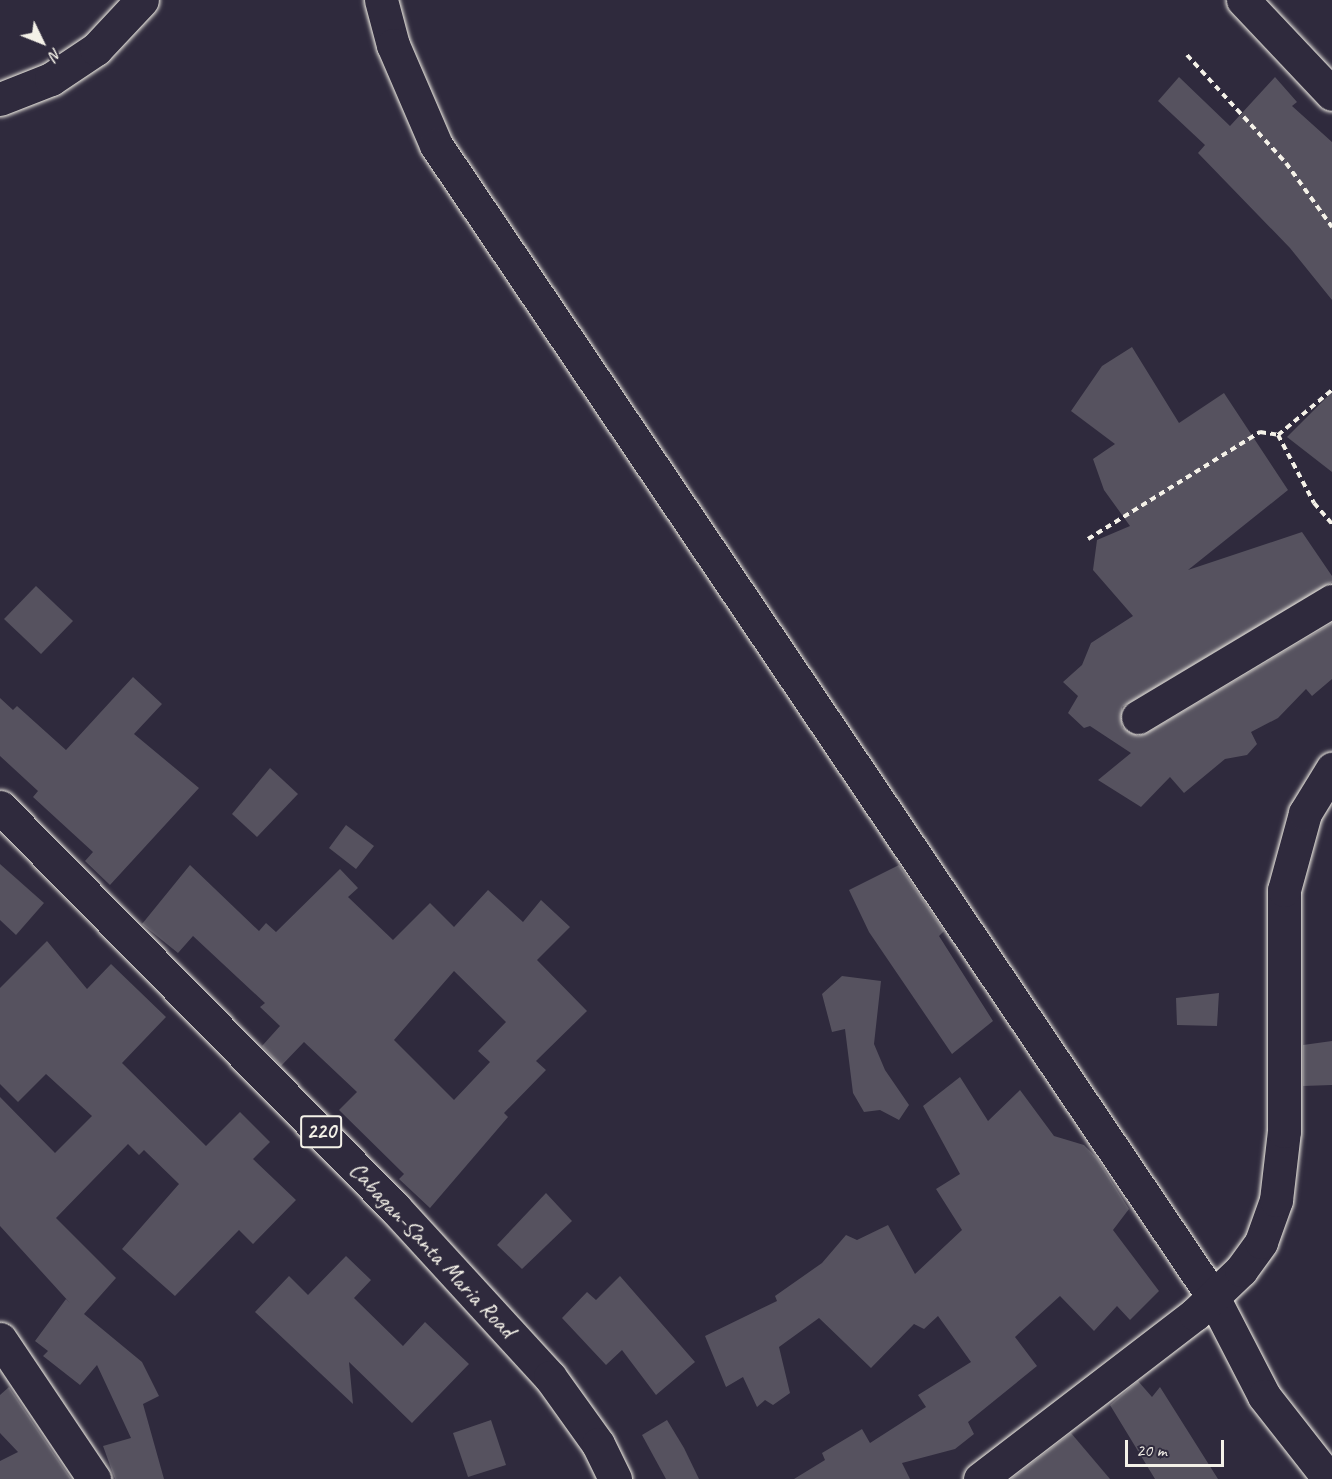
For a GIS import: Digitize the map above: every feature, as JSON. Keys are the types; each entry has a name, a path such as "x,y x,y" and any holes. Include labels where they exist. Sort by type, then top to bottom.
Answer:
{"street":[{"path":"0,99 51,79 96,49 142,0"},
{"path":"381,0 393,45 436,145 1213,1297 1264,1396 1329,1479"},
{"path":"1243,0 1332,94"},
{"path":"1138,717 1332,601"},
{"path":"980,1479 1213,1297 1261,1242 1276,1200 1284,1131 1284,890 1305,813 1332,769"},
{"name":"Cabagan-Santa Maria Road","path":"0,807 395,1208 527,1352 598,1444 615,1479"},
{"path":"0,1339 94,1479"}],"path":[{"path":"1186,55 1286,164 1332,227"},
{"path":"1088,539 1260,432 1278,435 1332,390"},
{"path":"1278,435 1314,503 1332,524"}],"building":[{"path":"1179,77 1230,126 1275,77 1297,102 1292,106 1332,142 1332,300 1290,248 1198,153 1205,145 1158,101"},
{"path":"1132,347 1179,423 1224,393 1288,490 1188,570 1302,532 1332,576 1332,582 1122,707 1122,727 1138,736 1147,733 1332,623 1332,679 1312,696 1306,689 1278,718 1251,732 1257,744 1247,755 1225,759 1184,793 1170,777 1141,807 1098,780 1131,753 1090,726 1084,728 1068,713 1078,696 1063,682 1082,665 1091,643 1133,616 1093,570 1097,540 1130,526 1104,490 1093,459 1115,444 1071,411 1102,366"},
{"path":"1332,392 1332,472 1287,437"},
{"path":"36,586 73,621 41,654 4,619"},
{"path":"133,677 162,704 134,734 199,788 110,885 85,861 93,852 33,797 38,791 0,756 0,698 13,710 17,706 66,750"},
{"path":"270,768 298,794 257,837 232,814"},
{"path":"346,825 374,846 356,869 329,848"},
{"path":"0,864 44,903 16,935 0,920"},
{"path":"190,865 259,931 266,923 276,932 340,869 358,888 348,897 393,940 430,903 454,927 488,890 523,922 541,900 570,927 537,960 587,1011 536,1061 546,1070 504,1113 508,1117 430,1208 399,1179 404,1174 339,1110 357,1092 304,1042 281,1066 262,1046 280,1026 260,1007 265,1003 193,936 178,953 142,924","holes":["454,971 506,1022 478,1051 490,1062 454,1100 394,1040"]},
{"path":"899,865 944,931 939,936 993,1021 952,1054 869,932 849,890"},
{"path":"47,941 87,989 111,964 166,1017 122,1063 206,1146 240,1112 270,1142 253,1159 296,1200 253,1244 239,1230 175,1296 122,1249 179,1184 144,1150 139,1155 128,1144 56,1218 116,1278 84,1314 142,1362 159,1396 143,1404 164,1479 115,1479 103,1446 131,1438 97,1365 80,1385 43,1356 48,1351 35,1341 66,1299 70,1303 0,1226 0,1097 55,1153 92,1116 46,1074 18,1102 0,1084 0,988"},
{"path":"842,976 881,981 874,1044 885,1070 909,1105 899,1120 880,1110 864,1112 853,1093 845,1029 832,1032 822,994"},
{"path":"1219,993 1217,1026 1177,1025 1176,998"},
{"path":"1332,1041 1332,1085 1303,1086 1303,1045"},
{"path":"960,1077 988,1121 1020,1090 1054,1136 1084,1145 1097,1158 1129,1209 1113,1230 1159,1291 1130,1320 1117,1306 1094,1331 1060,1296 1015,1337 1037,1366 968,1422 974,1434 955,1449 902,1463 910,1479 794,1479 825,1460 822,1453 862,1429 870,1443 926,1407 918,1395 971,1362 938,1316 924,1329 914,1324 871,1368 819,1318 779,1347 790,1393 773,1405 765,1400 757,1407 743,1377 726,1387 705,1336 777,1301 775,1296 822,1263 846,1235 857,1240 888,1225 915,1274 962,1230 936,1189 960,1174 923,1106"},
{"path":"546,1193 572,1221 522,1269 497,1245"},
{"path":"346,1256 371,1280 354,1298 403,1346 425,1322 469,1364 412,1423 349,1362 353,1404 255,1312 289,1276 308,1295"},
{"path":"620,1276 695,1362 656,1395 622,1350 606,1365 562,1318 587,1292 596,1300"},
{"path":"1138,1381 1152,1397 1160,1387 1218,1479 1155,1479 1110,1405"},
{"path":"9,1387 71,1479 0,1479 0,1461 18,1452 0,1433 0,1395"},
{"path":"491,1420 506,1465 468,1477 453,1433"},
{"path":"667,1420 699,1479 666,1479 642,1435"},
{"path":"1071,1433 1110,1479 1011,1479"}]}
